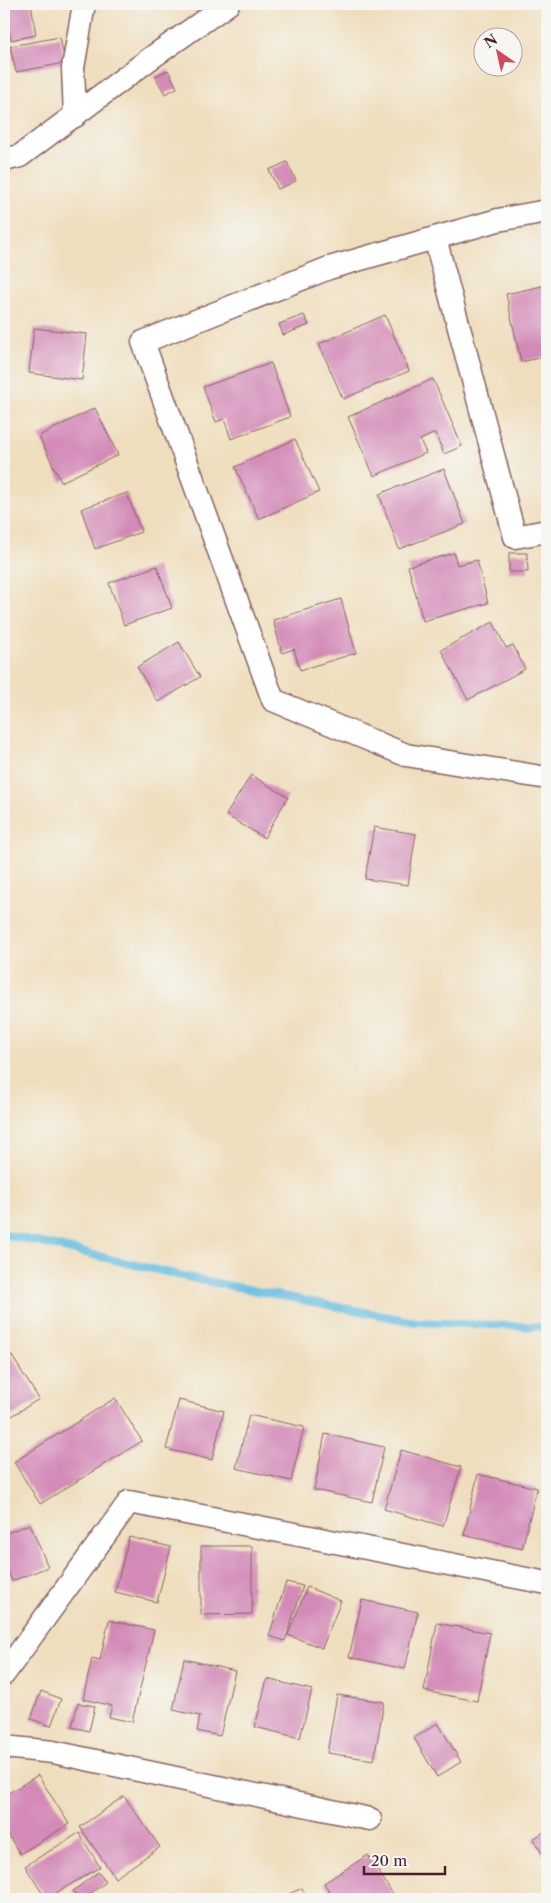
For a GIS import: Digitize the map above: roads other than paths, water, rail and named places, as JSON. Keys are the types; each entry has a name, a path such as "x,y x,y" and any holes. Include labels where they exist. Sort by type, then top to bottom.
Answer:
{"street":[{"path":"75,116 73,68 84,4"},
{"path":"4,160 20,156 151,58 228,4"},
{"path":"547,211 498,220 329,268 143,342 273,700 406,755 547,778"},
{"path":"436,238 515,536 547,531"},
{"path":"4,1674 129,1502 547,1582"},
{"path":"4,1747 53,1752 370,1819"}],"waterway":[{"path":"4,1234 191,1278 415,1322 541,1327 547,1330"}]}
